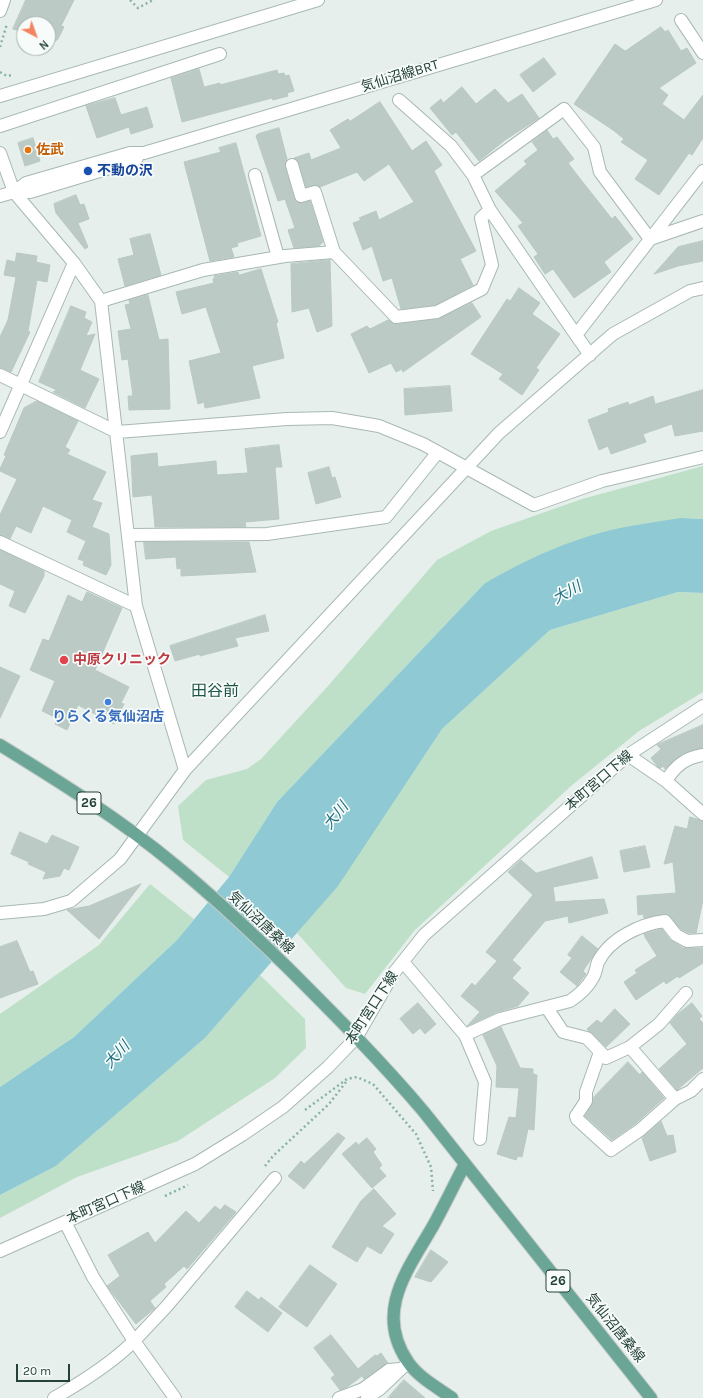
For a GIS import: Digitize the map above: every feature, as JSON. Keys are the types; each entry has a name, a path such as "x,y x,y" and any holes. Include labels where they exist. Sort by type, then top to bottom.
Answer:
{"main road":[{"name":"気仙沼唐桑線","path":"0,745 55,779 137,836 175,865 247,928 311,991 392,1074 651,1398"},
{"path":"452,1398 428,1380 404,1366 392,1324 394,1303 403,1277 439,1216 465,1164"}],"street":[{"path":"0,11 4,0"},
{"path":"0,96 318,0"},
{"name":"気仙沼線BRT","path":"0,196 14,192 30,192 133,161 144,153 656,0"},
{"path":"681,20 703,54"},
{"path":"0,126 220,54"},
{"path":"399,100 451,146 473,175 490,210 590,355"},
{"path":"473,175 564,109 594,147 600,172 650,239"},
{"path":"0,153 14,192 74,263 101,301 136,606 185,770"},
{"path":"292,165 301,196 315,192 334,252 396,317 437,312 482,289 492,265 481,218 490,210"},
{"path":"576,335 701,174"},
{"path":"255,175 281,256"},
{"path":"650,239 703,221"},
{"path":"101,301 203,270 281,256 334,252"},
{"path":"0,432 74,263"},
{"path":"0,913 44,909 71,901 120,859 185,770 499,433 613,334 690,291 703,288"},
{"path":"0,375 117,432 279,419 332,418 379,426 423,444 534,505 602,481 703,457"},
{"path":"128,534 267,534 386,517 438,452"},
{"path":"0,542 136,606"},
{"name":"本町宮口下線","path":"0,1251 195,1164 242,1135 283,1107 328,1067 356,1038 394,974 424,935 628,755 703,706"},
{"path":"628,755 666,781 703,814"},
{"path":"666,781 681,762 691,757 703,755"},
{"path":"465,1035 500,1019 570,1001 580,994 593,979 599,961 611,946 628,933 650,923 665,921 676,935 687,941 703,940"},
{"path":"403,962 465,1035 484,1082 480,1139"},
{"path":"547,1008 563,1032 587,1038 606,1058 630,1047 659,1024 686,993"},
{"path":"630,1047 675,1099"},
{"path":"600,1052 586,1092 586,1101 576,1116 577,1119 611,1150 640,1130 675,1099 691,1091 703,1079"},
{"path":"54,1398 74,1387 123,1352 167,1306 275,1178"},
{"path":"65,1222 93,1277 134,1341 175,1398"},
{"path":"339,1398 363,1389 389,1370 404,1366"},
{"path":"367,1398 381,1388 404,1366"}],"path":[{"path":"130,0 138,8 153,0"},
{"path":"264,1167 273,1156 329,1104 347,1080 357,1077 373,1084 416,1134 431,1167 434,1193"}],"green space":[{"path":"703,466 703,519 681,518 484,584 277,802 229,877 183,840 178,806 206,780 247,769 261,759 328,686 437,560 491,531 582,499"},
{"path":"678,592 703,593 703,692 639,731 571,786 414,931 365,994 346,988 297,933 409,778 442,729 550,630"},
{"path":"150,884 194,919 177,940 74,1037 0,1087 0,1014 99,945"},
{"path":"260,975 305,1019 306,1048 275,1078 178,1141 77,1177 0,1218 0,1195 56,1166 205,1038"}],"water":[{"name":"大川","path":"681,518 703,519 703,593 678,592 550,630 442,729 338,886 205,1038 56,1166 0,1195 0,1087 74,1037 177,940 229,877 277,802 484,584 516,566 550,550 585,537 620,528"}],"building":[{"path":"26,0 74,0 61,26 64,27 56,41 56,16 19,16"},
{"path":"16,22 16,30 13,29"},
{"path":"661,27 665,32 668,30 681,51 687,48 696,63 659,88 668,95 662,104 684,120 703,95 703,138 692,155 689,153 659,195 635,179 648,160 621,142 624,139 613,130 574,104 615,44 625,51"},
{"path":"544,58 556,74 533,92 520,75"},
{"path":"199,69 204,87 220,83 220,85 277,70 278,74 284,73 285,76 289,75 294,91 287,93 288,96 273,100 272,98 182,122 171,78"},
{"path":"462,87 476,104 495,89 508,103 522,94 539,118 505,140 479,161 456,132 452,135 430,108 441,99 443,103"},
{"path":"115,98 121,115 147,107 153,127 131,134 129,127 97,138 86,106"},
{"path":"380,102 412,151 426,141 442,165 434,171 476,251 460,259 473,285 435,305 401,309 392,278 383,281 372,246 363,250 353,223 361,220 359,218 376,211 379,220 414,202 389,164 364,181 357,172 320,187 316,185 306,187 299,163 294,158 309,153 311,160 341,148 330,130 348,119 350,121"},
{"path":"279,128 287,159 285,167 294,198 300,203 310,201 323,242 319,246 294,248 288,230 295,228 285,199 278,201 256,136 258,134"},
{"path":"547,130 553,139 557,137 574,159 568,163 585,185 612,219 615,216 633,239 604,262 611,272 574,298 553,269 545,274 534,257 538,254 518,226 523,223 495,191 527,164 524,161 538,150 532,142"},
{"path":"33,138 40,161 25,166 18,143"},
{"path":"236,143 261,236 237,243 238,246 231,248 234,257 210,261 184,162 221,152 219,148"},
{"path":"76,195 80,205 84,204 89,219 78,223 88,247 85,249 56,213 54,204"},
{"path":"150,234 161,275 125,286 118,259 134,255 130,239"},
{"path":"703,241 703,261 678,266 654,274 678,247"},
{"path":"17,253 37,256 36,262 50,265 47,282 37,280 28,331 30,332 11,372 0,367 0,337 8,320 16,277 4,275 7,260 15,262"},
{"path":"330,260 332,326 317,332 309,308 292,312 291,264"},
{"path":"261,269 278,322 276,323 284,358 252,366 260,398 205,408 204,402 198,404 189,361 221,353 206,307 182,314 176,292 214,283 214,276 238,272 239,275"},
{"path":"519,288 540,303 532,314 560,334 536,368 539,370 522,395 499,379 503,374 471,354 507,299 510,301"},
{"path":"148,295 159,340 168,339 170,409 129,410 128,396 133,396 128,359 122,360 118,331 131,329 125,305 130,304 129,300"},
{"path":"472,303 481,317 403,372 402,369 396,372 391,363 369,373 351,334 367,326 370,329 388,320 397,324 438,319"},
{"path":"71,306 86,312 84,318 92,322 86,336 95,334 80,370 99,379 85,408 53,392 57,390 39,382"},
{"path":"450,386 452,411 405,415 404,389"},
{"path":"703,390 703,431 675,436 672,424 643,434 646,442 611,454 608,446 599,450 588,420 609,412 608,409 628,402 629,405 653,396 655,404"},
{"path":"37,401 78,421 65,447 70,450 67,454 106,472 92,500 102,503 92,527 109,534 111,565 106,575 83,565 84,561 78,559 86,541 67,532 72,520 43,506 31,533 16,526 10,539 0,535 0,515 17,479 0,471 0,469 6,456 4,455 24,408"},
{"path":"279,445 282,467 275,467 279,519 245,522 246,527 155,527 152,495 133,497 131,456 157,453 158,467 216,461 217,475 248,473 245,449"},
{"path":"329,467 332,478 335,477 341,497 316,504 308,473"},
{"path":"144,542 249,542 256,572 181,576 181,568 177,569 176,557 146,559"},
{"path":"0,550 44,571 44,576 25,613 9,606 15,591 0,584"},
{"name":"中原クリニック","path":"87,592 122,608 95,670 129,687 121,703 124,704 114,724 78,705 67,730 55,724 57,718 42,711 55,681 30,670 43,639 49,641 68,595 82,602"},
{"path":"265,615 269,631 235,638 238,646 175,661 170,646"},
{"path":"0,667 20,676 0,718"},
{"path":"703,725 703,748 682,754 665,769 663,766 661,768 658,767 651,758 661,749 657,745"},
{"path":"690,817 703,821 703,900 696,933 689,933 681,929 667,914 644,918 643,914 638,915 637,896 676,893 673,862 664,864 675,826 687,829"},
{"path":"20,832 47,844 52,835 79,847 69,870 64,868 60,876 43,879 46,872 11,854"},
{"path":"645,846 650,867 624,872 620,851"},
{"path":"592,857 598,878 553,887 555,902 604,899 608,913 569,923 568,916 545,921 512,960 521,968 512,978 529,993 518,1006 497,1012 467,1026 480,1012 461,996 472,983 475,986 497,961 486,952 533,895 508,872 521,860 536,873"},
{"path":"141,884 99,939 67,910 89,906"},
{"path":"662,929 670,940 683,948 703,948 703,963 666,984 664,981 636,1000 624,982 637,973 635,970 657,956 644,934"},
{"path":"582,936 598,949 583,971 586,974 577,986 560,972 572,958 568,955"},
{"path":"17,941 30,972 33,971 38,984 0,998 0,947"},
{"path":"418,1003 436,1024 425,1034 420,1028 413,1034 400,1019"},
{"path":"692,1003 702,1016 699,1019 703,1023 703,1068 677,1090 659,1069 687,1044 670,1023 678,1014"},
{"path":"615,1009 630,1024 606,1047 587,1029 597,1020 601,1023"},
{"path":"501,1027 520,1068 533,1069 533,1074 537,1075 534,1130 528,1129 522,1157 518,1156 516,1160 497,1154 509,1117 516,1118 519,1088 496,1087 497,1066 483,1035"},
{"path":"628,1062 640,1075 642,1072 664,1098 635,1124 612,1140 585,1116 592,1105 594,1097"},
{"path":"661,1121 667,1136 673,1135 676,1152 650,1161 642,1138"},
{"path":"338,1133 345,1138 304,1189 288,1176 301,1161 304,1164"},
{"path":"367,1138 376,1149 373,1152 382,1165 379,1168 386,1176 372,1188 342,1154 356,1142 358,1145"},
{"path":"374,1189 396,1214 382,1226 394,1234 381,1254 367,1246 357,1262 332,1247 361,1201"},
{"path":"225,1205 236,1212 187,1269 184,1266 164,1284 166,1287 150,1301 155,1308 136,1324 107,1286 120,1276 108,1255 148,1232 155,1243 186,1211 199,1223 215,1206 220,1210"},
{"path":"431,1250 448,1262 431,1282 415,1277"},
{"path":"310,1265 337,1284 307,1327 279,1307"},
{"path":"247,1291 259,1300 261,1297 282,1313 268,1332 235,1307"},
{"path":"331,1335 358,1369 375,1355 377,1356 381,1353 388,1363 364,1379 362,1376 347,1387 340,1390 331,1378 335,1375 314,1348"},
{"path":"404,1380 425,1398 388,1398"}],"place":[{"name":"佐武","path":"28,150"},
{"name":"不動の沢","path":"88,171"},
{"name":"中原クリニック","path":"64,660"},
{"name":"りらくる気仙沼店","path":"108,702"}],"district":[{"name":"田谷前","path":"215,691"}]}
